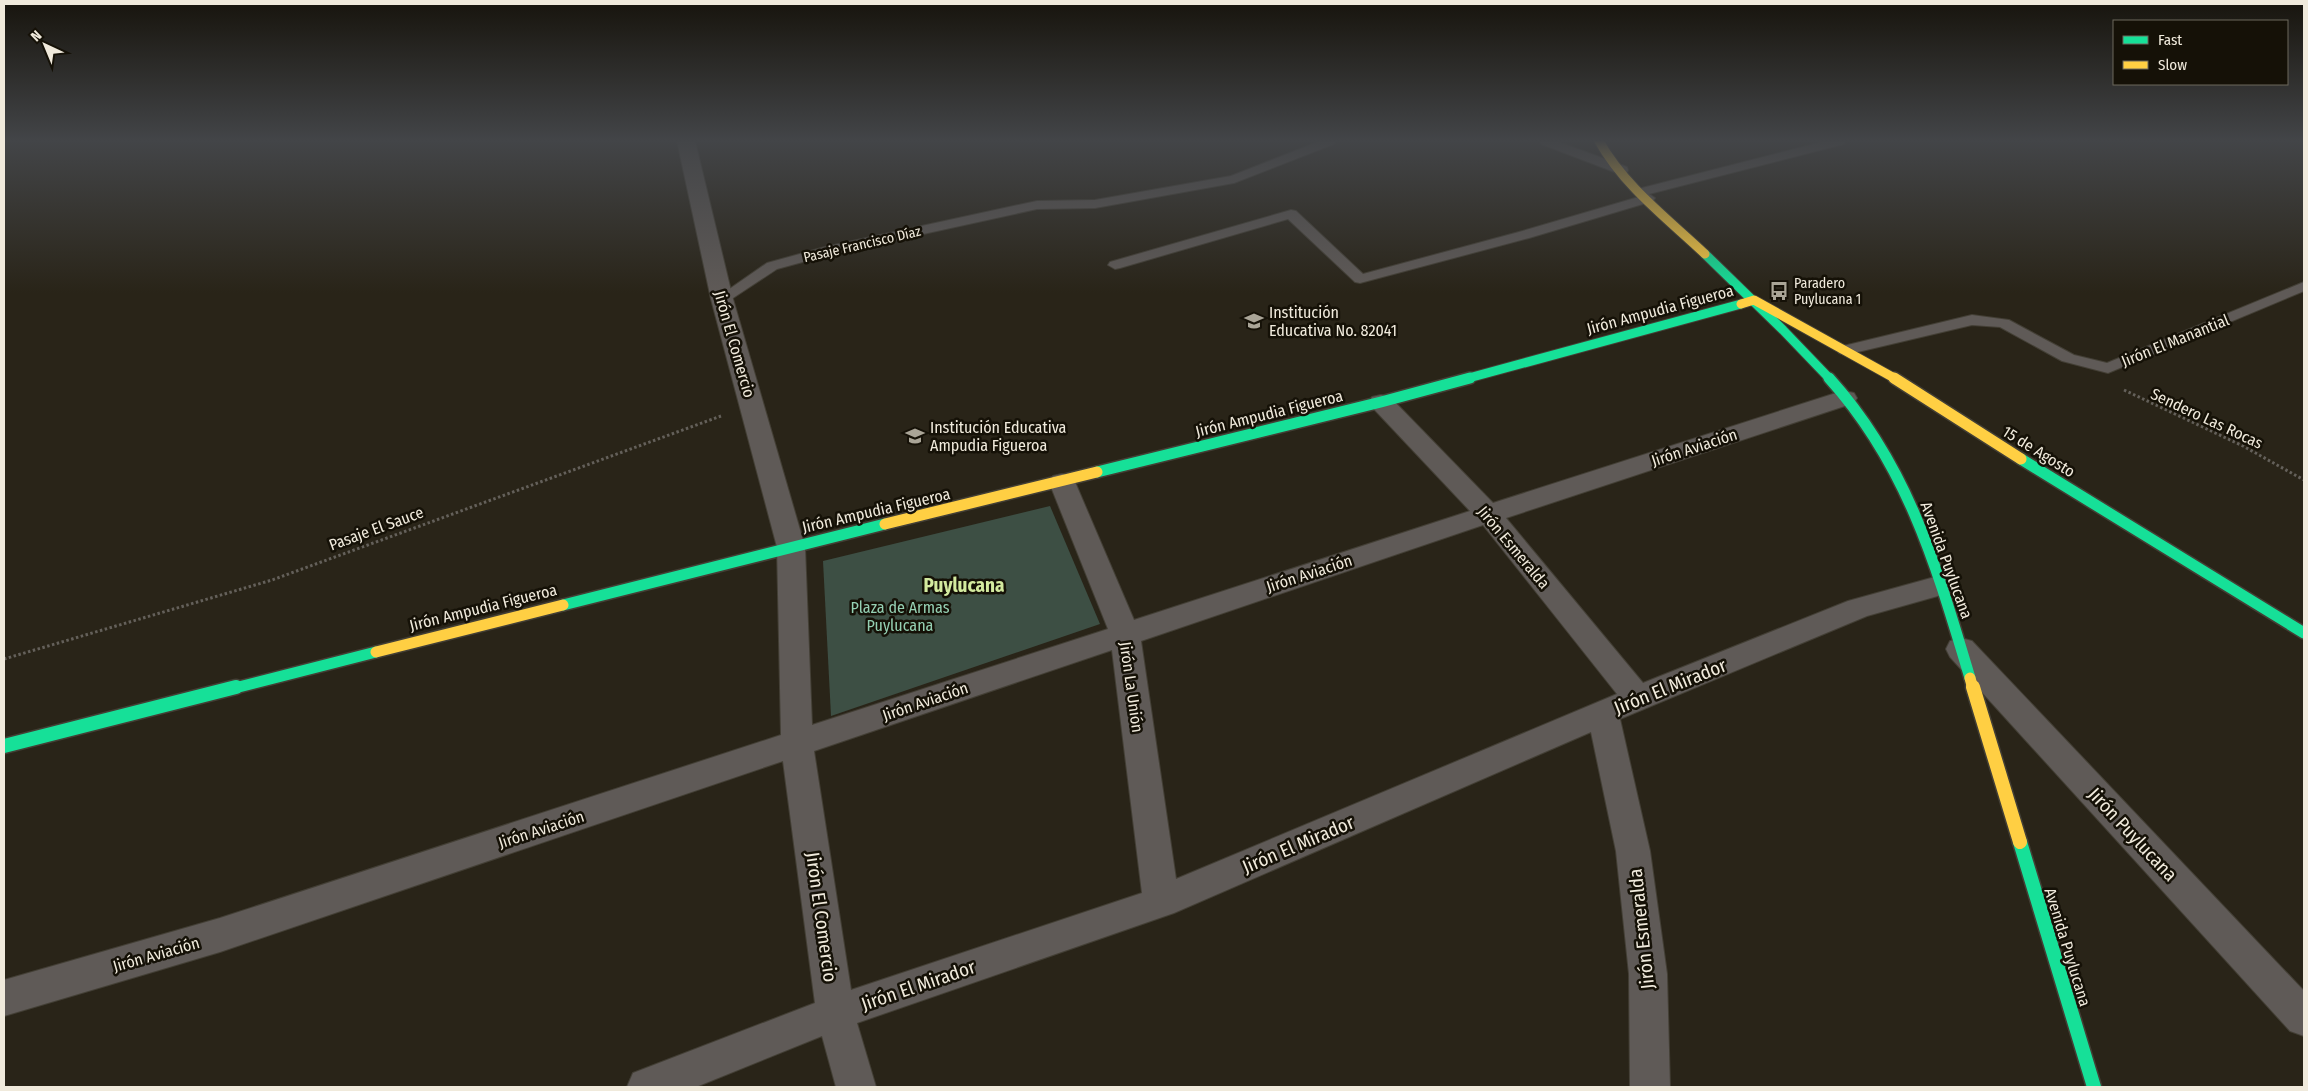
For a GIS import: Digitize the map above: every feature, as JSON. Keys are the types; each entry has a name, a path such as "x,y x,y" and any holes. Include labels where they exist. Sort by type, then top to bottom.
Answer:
{"street":[{"name":"Jirón El Comercio","path":"697,192 722,299 791,547 797,744 835,1014 856,1087"},
{"name":"Avenida Puylucana","path":"1643,192 1754,300 1845,398 1888,457 1913,509 1942,585 2094,1087"},
{"name":"15 de Agosto","path":"1754,300 1912,388 1980,434 2304,633"},
{"name":"Jirón Ampudia Figueroa","path":"4,746 791,547 1062,482 1381,402 1754,300"},
{"name":"Jirón Aviación","path":"4,998 220,935 1488,514 1845,398"},
{"name":"Jirón Esmeralda","path":"1381,402 1488,514 1638,698"},
{"name":"Jirón La Unión","path":"1062,482 1125,635 1161,902"},
{"name":"Jirón El Mirador","path":"647,1087 835,1014 1161,902 1638,698 1858,608 1942,585"},
{"name":"Jirón Puylucana","path":"1961,649 2304,1018"},
{"name":"Jirón Esmeralda","path":"1603,713 1632,852 1647,965 1650,1087"}],"lane":[{"name":"Pasaje Francisco Díaz","path":"722,299 772,266 830,250 1037,206 1095,204 1162,192"},
{"path":"1115,265 1291,214 1360,279 1524,235 1657,192"},
{"name":"Jirón El Manantial","path":"1845,350 1972,320 2004,323 2068,358 2108,368 2304,286"}],"path":[{"name":"Sendero Las Rocas","path":"2108,368 2127,393 2243,446 2304,480"},
{"name":"Pasaje El Sauce","path":"4,659 272,580 752,404"}],"green space":[{"name":"Plaza de Armas Puylucana","path":"1050,506 1100,624 831,716 823,561"}],"traffic: fast":[{"path":"1705,254 1834,383 1878,441 1896,472 1919,521 1938,573 1970,678"},
{"path":"1097,472 1381,402 1741,304"},
{"path":"2021,459 2304,633"},
{"path":"563,605 885,524"},
{"path":"4,746 376,652"},
{"path":"2020,842 2094,1087"}],"traffic: slow":[{"path":"1638,192 1705,254"},
{"path":"1741,304 1754,300 1912,388 2021,459"},
{"path":"885,524 1097,472"},
{"path":"376,652 563,605"},
{"path":"1970,678 2020,842"}],"place":[{"name":"Paradero Puylucana 1","path":"1779,291"},
{"name":"Institución Educativa No. 82041","path":"1254,321"},
{"name":"Institución Educativa Ampudia Figueroa","path":"915,436"}],"district":[{"name":"Puylucana","path":"964,585"}]}
